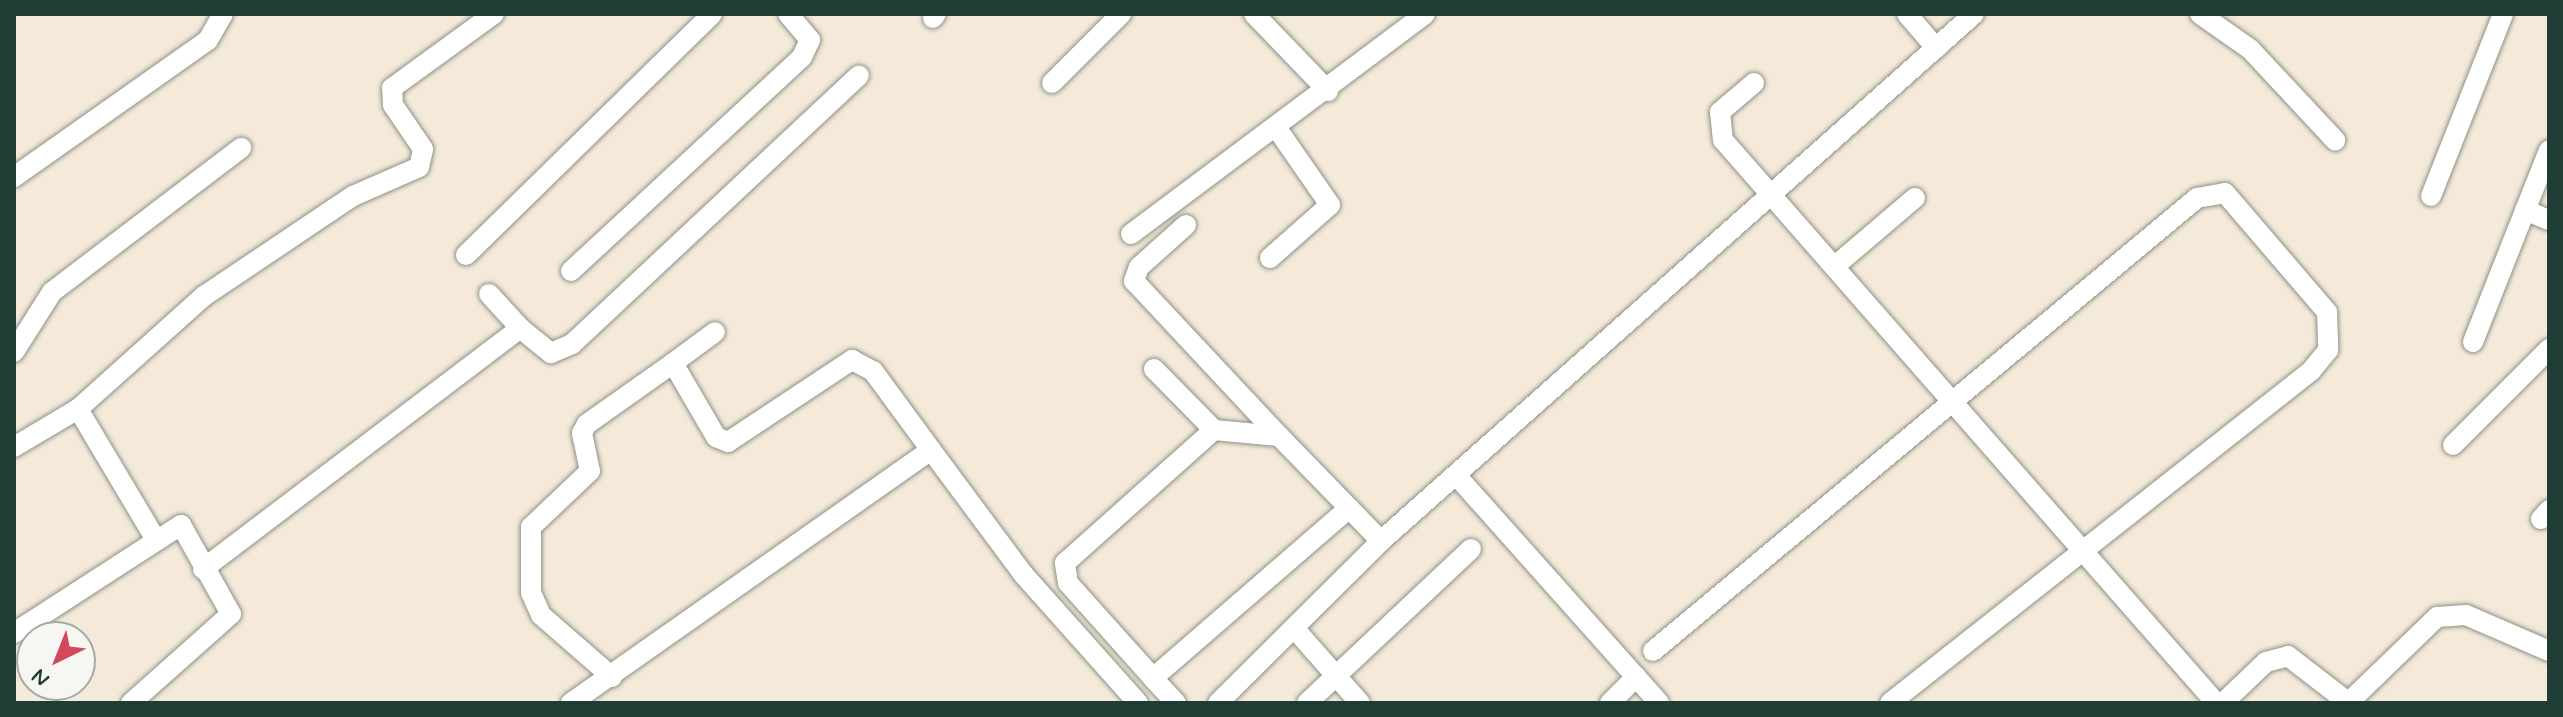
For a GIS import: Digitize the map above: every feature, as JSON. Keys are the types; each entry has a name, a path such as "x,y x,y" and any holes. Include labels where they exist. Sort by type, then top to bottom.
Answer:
{"street":[{"path":"14,177 208,40 223,14"},
{"path":"14,447 78,409 204,296 353,196 419,167 423,149 393,105 392,88 494,14"},
{"path":"466,255 712,14"},
{"path":"571,271 802,57 810,40 788,14"},
{"path":"1052,83 1121,14"},
{"path":"1254,14 1328,91"},
{"path":"1131,234 1278,130 1425,14"},
{"path":"1907,14 1936,48"},
{"path":"1218,703 1381,541 1772,198 1974,14"},
{"path":"2200,14 2250,49 2335,140"},
{"path":"2431,196 2503,14"},
{"path":"489,294 520,328 551,353 572,344 859,75"},
{"path":"1754,83 1720,112 1716,129 1772,198 1957,401 2216,703"},
{"path":"1270,258 1330,205 1278,130"},
{"path":"14,352 52,292 241,148"},
{"path":"2473,342 2549,150"},
{"path":"1653,651 1957,401 2197,198 2212,190 2239,202 2327,312 2328,350 2084,550 1890,703"},
{"path":"1835,266 1915,198"},
{"path":"2525,210 2549,220"},
{"path":"1186,225 1139,267 1134,281 1381,541"},
{"path":"203,569 520,328"},
{"path":"612,677 536,608 530,533 544,509 590,471 582,433 587,424 715,332"},
{"path":"2453,445 2549,349"},
{"path":"673,363 722,443 839,364 861,363 931,450 1023,574 1138,703"},
{"path":"1154,369 1214,430 1279,436"},
{"path":"78,409 155,538"},
{"path":"1176,703 1068,583 1065,563 1214,430"},
{"path":"571,703 931,450"},
{"path":"1456,475 1659,703"},
{"path":"1153,678 1349,508"},
{"path":"14,633 155,538 181,525 231,614 131,703"},
{"path":"1307,703 1471,549"},
{"path":"2223,703 2278,656 2288,656 2346,702 2437,617 2466,615 2549,651"},
{"path":"1294,628 1360,703"},
{"path":"1610,703 1636,677"}]}
